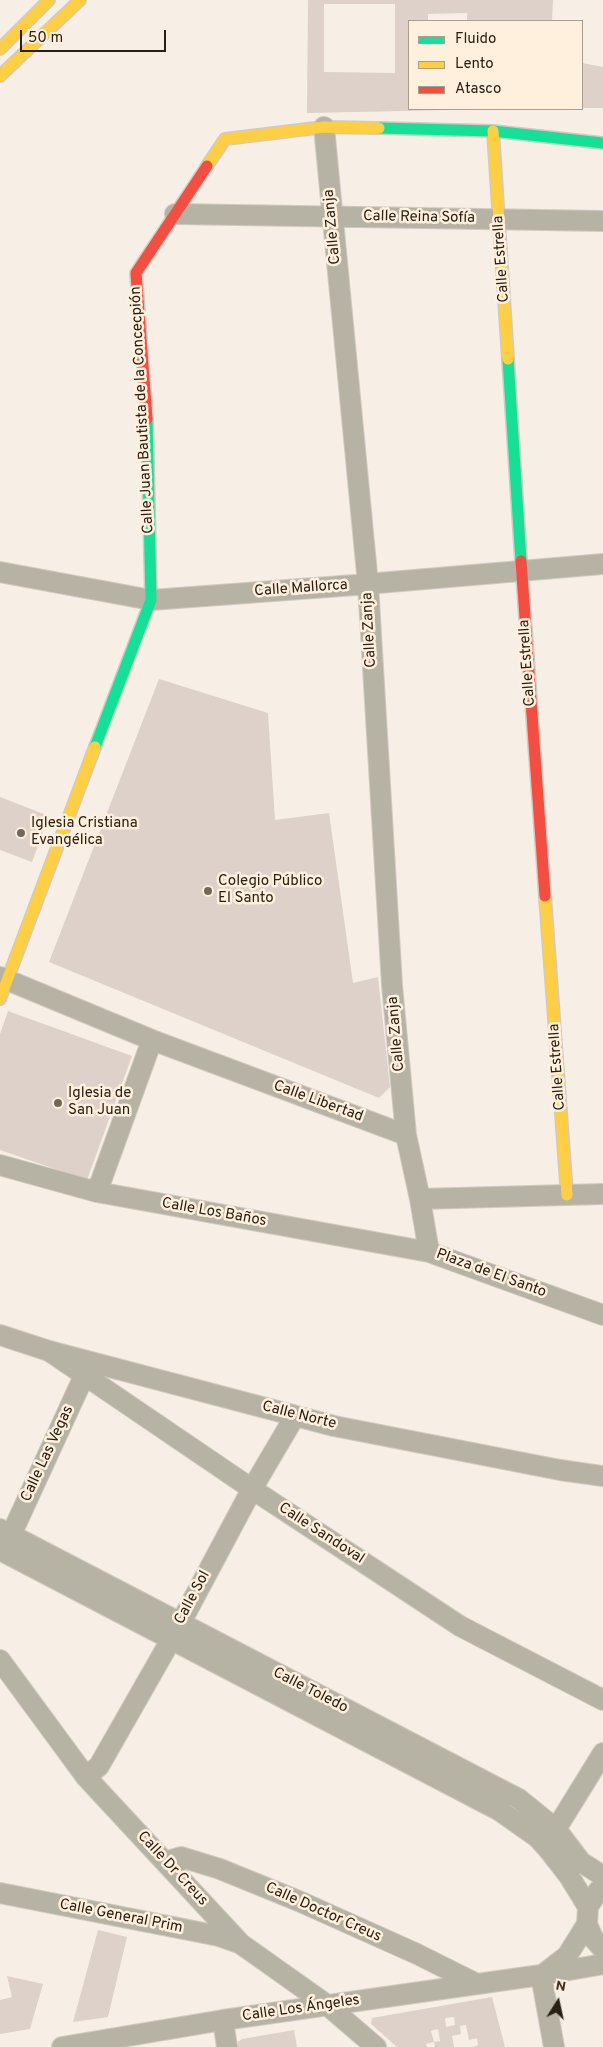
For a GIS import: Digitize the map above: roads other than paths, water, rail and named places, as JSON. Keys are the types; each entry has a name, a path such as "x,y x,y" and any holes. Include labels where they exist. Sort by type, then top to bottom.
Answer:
{"street":[{"path":"0,49 50,0"},
{"path":"0,76 80,0"},
{"name":"Calle Juan Bautista de la Concecpión","path":"0,998 3,978 151,600 148,439 136,273 225,140 324,127 493,131 603,143"},
{"name":"Calle Zanja","path":"324,127 368,584 392,985 406,1135"},
{"name":"Calle Estrella","path":"493,131 522,571 567,1195"},
{"name":"Calle Reina Sofía","path":"176,214 603,221"},
{"name":"Calle Mallorca","path":"0,572 151,600 603,564"},
{"name":"Calle Libertad","path":"3,978 152,1040 406,1135"},
{"path":"97,1192 152,1040"},
{"path":"406,1135 420,1199 603,1194"},
{"name":"Calle Los Baños","path":"0,1165 97,1192 429,1252"},
{"name":"Plaza de El Santo","path":"420,1199 429,1252 603,1315"},
{"name":"Calle Norte","path":"0,1335 49,1351 334,1426 603,1476"},
{"name":"Calle Sandoval","path":"49,1351 252,1489 460,1626 603,1700"},
{"name":"Calle Las Vegas","path":"4,1538 85,1374"},
{"name":"Calle Sol","path":"86,1777 99,1766 175,1632 252,1489 295,1416"},
{"name":"Calle Toledo","path":"4,1538 500,1811 537,1838 569,1876 587,1916 593,1938 603,1949"},
{"name":"Calle Toledo","path":"175,1632 519,1799 556,1829 581,1862 603,1876"},
{"name":"Calle Dr Creus","path":"0,1660 86,1777 241,1944 327,2005 376,2047"},
{"path":"556,1829 603,1753"},
{"name":"Calle Doctor Creus","path":"165,1862 181,1857 220,1869 301,1902 408,1950 476,1984"},
{"path":"554,2047 541,1976 566,1956 598,1891 603,1888"},
{"name":"Calle General Prim","path":"0,1893 220,1936 241,1944"},
{"name":"Calle Los Ángeles","path":"62,2047 223,2020 541,1976 603,1964"},
{"path":"223,2020 227,2047"},
{"path":"143,2047 159,2030"}],"place":[{"name":"Iglesia Cristiana Evangélica","path":"21,833"},
{"name":"Colegio Público El Santo","path":"208,891"},
{"name":"Iglesia de San Juan","path":"58,1103"}]}
